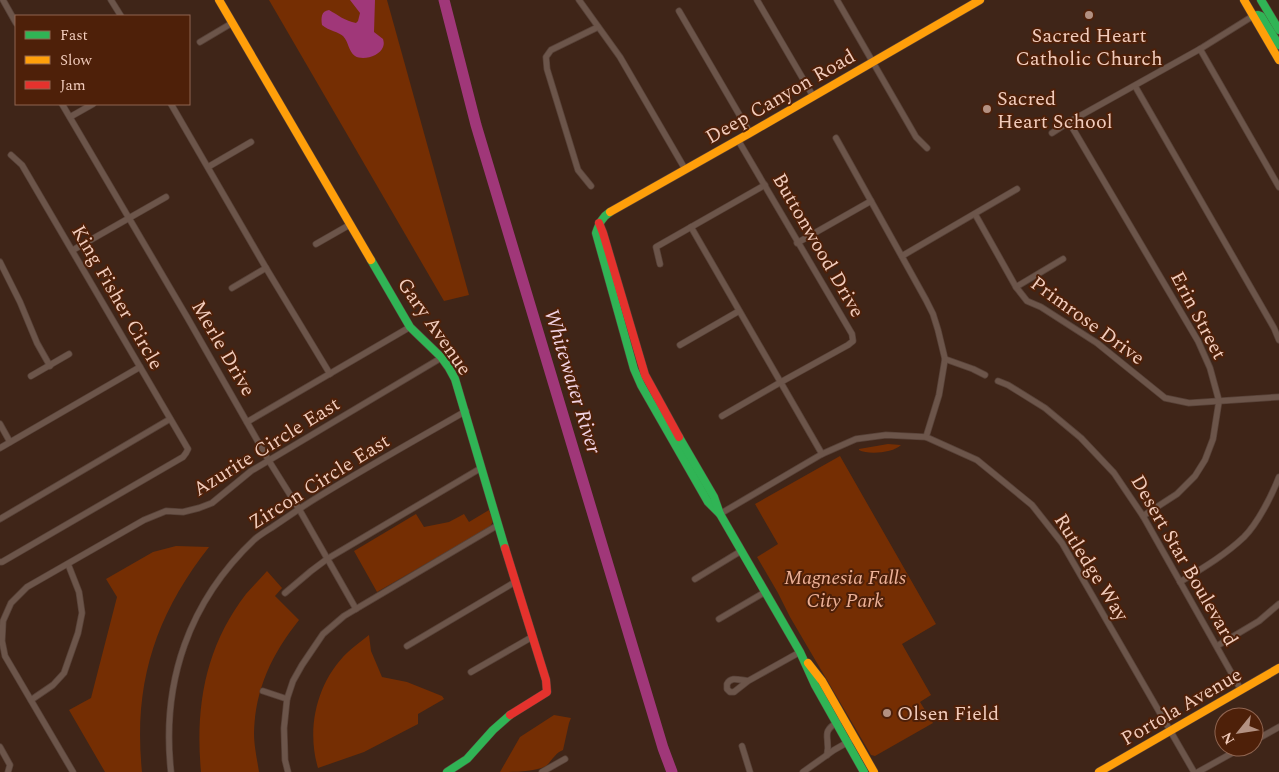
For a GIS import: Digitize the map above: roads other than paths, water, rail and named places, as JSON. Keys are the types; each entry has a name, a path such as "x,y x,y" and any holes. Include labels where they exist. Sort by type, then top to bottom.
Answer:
{"street":[{"path":"3,0 15,22"},
{"path":"111,0 120,15"},
{"name":"Gary Avenue","path":"220,0 410,327 450,369 466,411 481,468 546,680 547,692 510,715 493,730 457,770"},
{"path":"579,0 620,57 685,169"},
{"path":"758,0 814,96"},
{"path":"837,0 916,137 927,148"},
{"name":"Deep Canyon Road","path":"720,514 708,502 641,385 634,369 596,233 599,223 605,215 980,0"},
{"path":"1244,0 1279,60"},
{"path":"1261,0 1279,30"},
{"path":"679,11 750,133"},
{"path":"1052,133 1200,49 1253,16 1261,16 1279,45"},
{"path":"200,42 232,23"},
{"path":"591,186 578,170 547,69 546,57 551,50 598,27"},
{"path":"1200,49 1279,187"},
{"path":"1135,86 1274,328 1279,340"},
{"name":"Merle Drive","path":"63,105 356,609"},
{"path":"70,117 91,105"},
{"path":"172,105 330,374"},
{"name":"Erin Street","path":"1069,122 1198,341 1210,368 1218,400 1213,439 1205,460 1195,476 1177,494 1143,516"},
{"path":"836,138 933,314 938,330 945,359 939,395 926,437"},
{"name":"Buttonwood Drive","path":"722,416 848,345 853,340 852,334 738,140"},
{"path":"208,167 251,142"},
{"name":"King Fisher Circle","path":"0,562 181,458 188,449 22,165 11,155"},
{"path":"660,264 656,247 765,185"},
{"path":"902,256 1017,189"},
{"path":"72,250 166,197"},
{"path":"797,243 871,201"},
{"name":"Primrose Drive","path":"975,214 1016,287 1027,301 1097,343 1165,398 1189,403 1279,397"},
{"path":"316,244 351,224"},
{"path":"690,227 822,454"},
{"path":"1016,287 1062,259"},
{"path":"0,262 2,271 20,302 37,343 50,366"},
{"path":"232,288 266,268"},
{"path":"680,345 739,311"},
{"path":"247,422 410,327"},
{"path":"31,376 69,354"},
{"name":"Azurite Circle East","path":"32,700 5,656 2,641 3,621 11,603 27,586 144,520 166,511 184,512 212,503 251,471 441,358"},
{"path":"945,359 985,375"},
{"path":"0,448 140,367"},
{"name":"Desert Star Boulevard","path":"998,381 1008,385 1045,408 1081,438 1114,473 1143,516 1241,690"},
{"name":"Zircon Circle East","path":"171,772 169,719 174,677 185,642 207,596 230,566 256,538 299,509 466,411"},
{"path":"0,519 170,420"},
{"path":"0,424 10,442"},
{"name":"Rutledge Way","path":"720,514 822,454 856,439 886,435 926,437 977,460 1032,505 1062,544 1194,772"},
{"path":"285,593 327,559 481,468"},
{"path":"1180,582 1216,560 1245,536 1261,513 1279,477"},
{"path":"720,514 800,652 835,724 864,772"},
{"path":"288,772 285,760 284,728 287,699 293,681 323,634 344,616 498,525"},
{"path":"694,579 742,551"},
{"path":"68,564 79,592 82,613 78,633 64,673 53,686 32,700 72,772"},
{"path":"407,646 515,582"},
{"path":"719,619 765,592"},
{"path":"1217,646 1259,621 1279,604"},
{"path":"471,672 532,637"},
{"path":"748,681 730,679 727,689 730,692 734,692 748,681 800,652"},
{"path":"800,652 822,681 874,772"},
{"name":"Portola Avenue","path":"1099,772 1279,668"},
{"path":"263,691 287,699"},
{"path":"827,755 829,749 826,733 829,728 844,719"},
{"path":"1264,735 1279,727"},
{"path":"803,772 855,738"},
{"path":"742,746 750,772"},
{"path":"0,747 10,765 8,772"},
{"path":"1198,772 1225,757"},
{"path":"542,772 565,758"},
{"path":"447,772 457,770"}],"waterway":[{"name":"Whitewater River","path":"444,0 476,125 663,748 672,772"}],"place":[{"name":"Sacred Heart Catholic Church","path":"1089,15"},
{"name":"Sacred Heart School","path":"987,109"},
{"name":"Olsen Field","path":"887,713"}],"park label":[{"name":"Magnesia Falls City Park","path":"845,588"}]}
